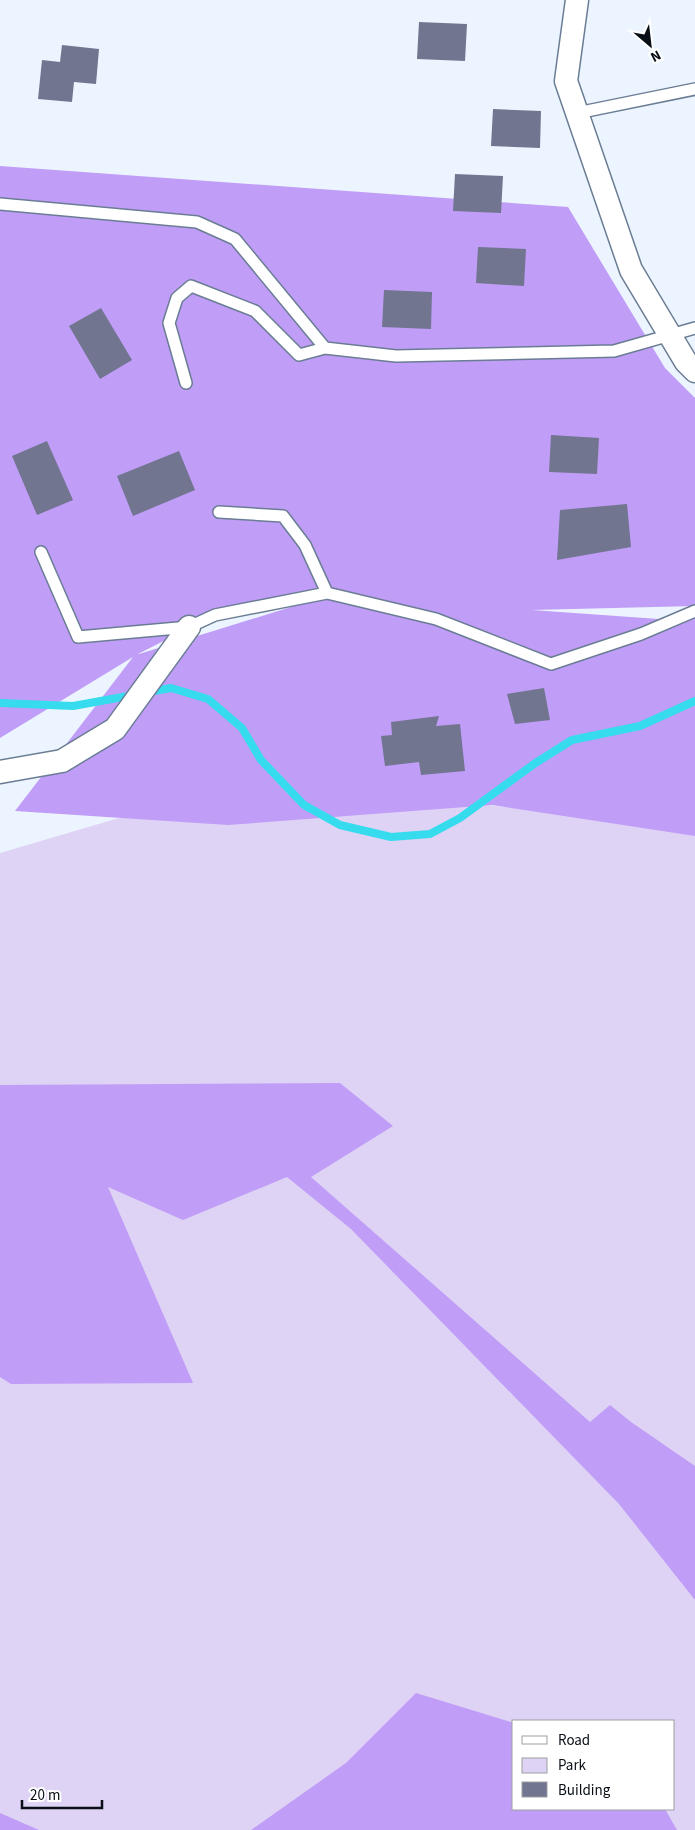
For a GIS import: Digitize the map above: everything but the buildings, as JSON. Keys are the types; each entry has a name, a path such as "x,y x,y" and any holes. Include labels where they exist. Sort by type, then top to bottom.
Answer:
{"street":[{"path":"577,0 566,80 631,270 686,362 695,370"},
{"path":"0,772 62,761 115,729 189,627"}],"lane":[{"path":"577,113 695,89"},
{"path":"0,204 197,222 235,239 325,348"},
{"path":"186,383 169,323 177,298 191,286 255,311 299,355 325,348 396,356 614,351 695,328"},
{"path":"219,512 283,516 305,546 327,593"},
{"path":"41,552 78,637 189,627 215,615 327,593 436,619 551,664 642,634 695,611"}],"green space":[{"path":"248,780 695,827 695,1830 0,1830 0,853"}],"shaded area":[{"path":"0,166 568,207 665,368 695,398 695,606 532,610 673,620 695,610 695,836 492,805 228,825 15,811 133,657 0,738","holes":["320,598 138,654 215,615"]},
{"path":"340,1083 393,1126 311,1177 590,1422 610,1405 631,1422 695,1466 695,1600 619,1504 351,1229 287,1177 183,1220 108,1187 193,1383 11,1384 0,1377 0,1085"},
{"path":"416,1693 512,1722 512,1810 666,1810 677,1830 251,1830 346,1763"},
{"path":"0,1813 39,1830 0,1830"}],"waterway":[{"path":"148,692 171,688 208,699 242,728 261,760 304,805 340,825 391,837 430,834 460,818 534,764 572,740 640,726 695,701"},
{"path":"0,703 73,706 134,695"}]}
